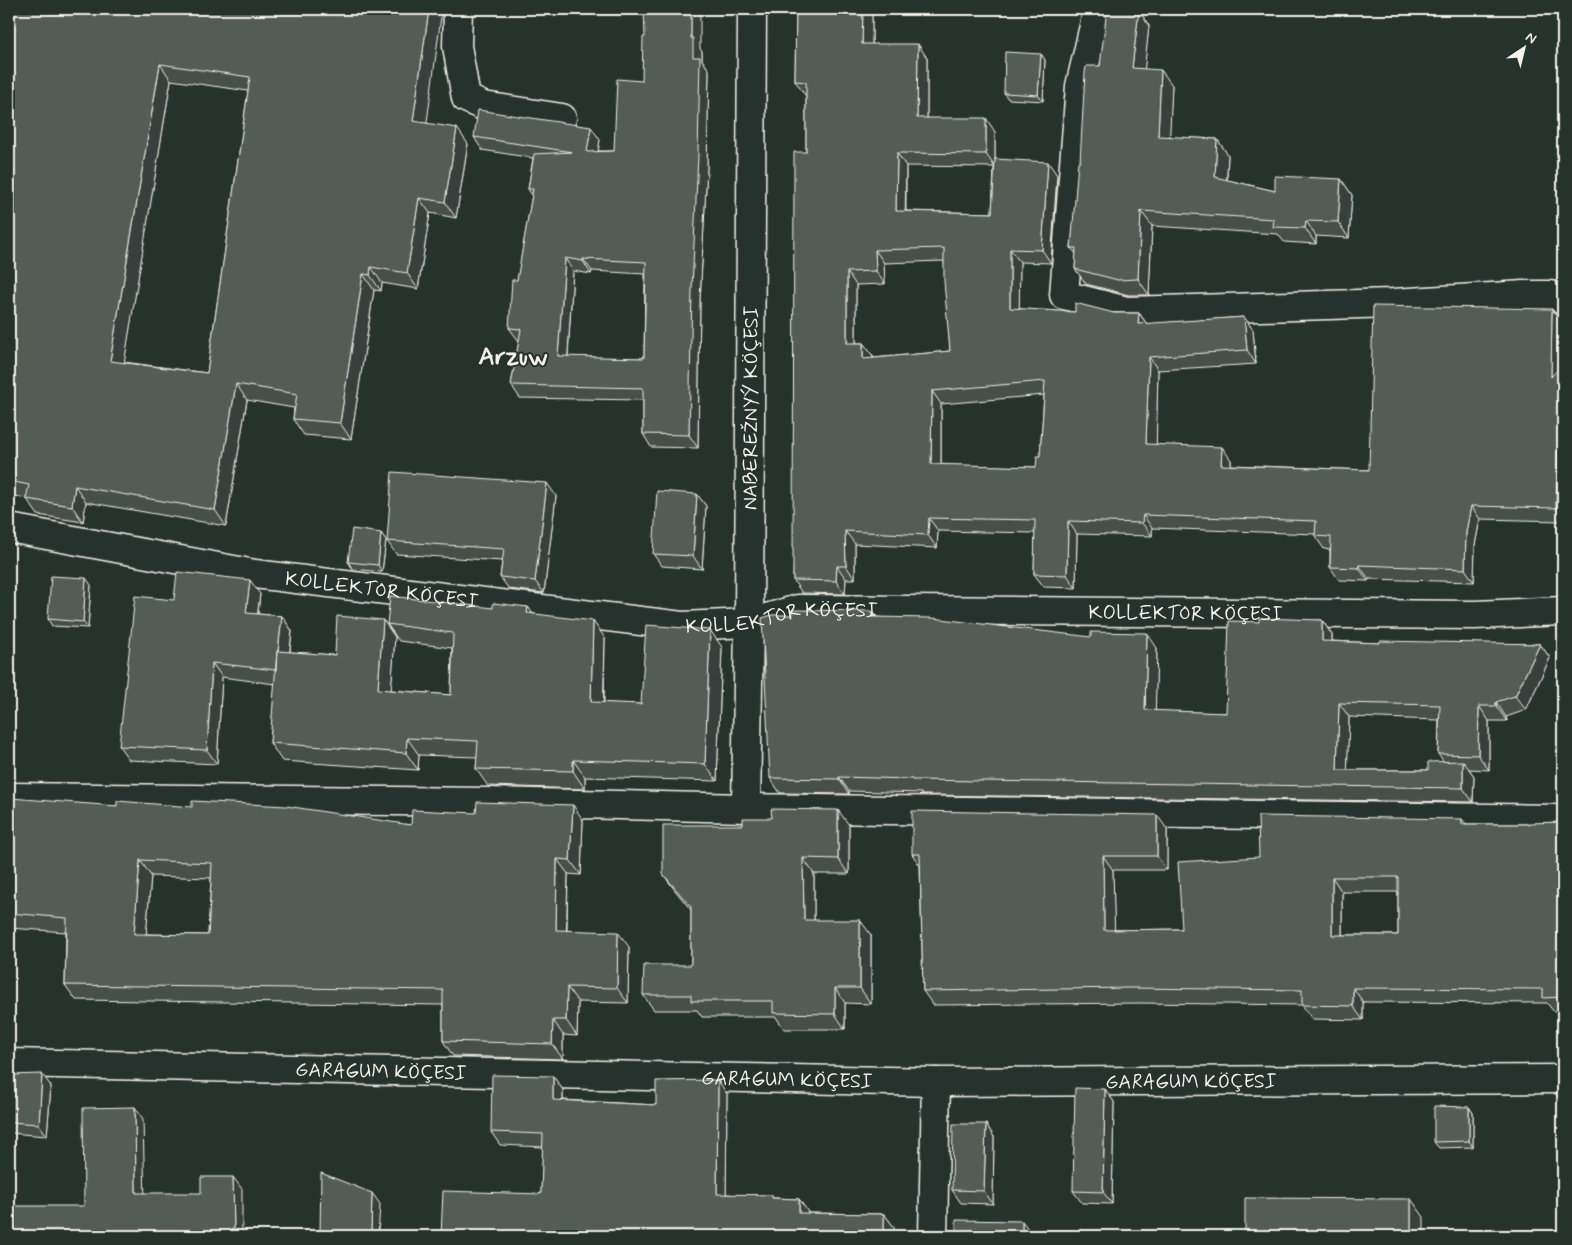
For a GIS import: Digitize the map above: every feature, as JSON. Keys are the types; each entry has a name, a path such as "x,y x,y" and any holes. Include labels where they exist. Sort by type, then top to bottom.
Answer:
{"street":[{"path":"458,9 457,46 466,98 483,106 562,118"},
{"name":"NABEREŽNYÝ KÖÇESI","path":"746,808 749,623 752,9"},
{"path":"1098,9 1080,86 1064,295 1127,310 1393,304 1524,295 1550,295 1563,300"},
{"name":"KOLLEKTOR KÖÇESI","path":"9,528 265,575 682,626 749,623 798,609 1475,615 1563,611"},
{"path":"9,797 489,802 746,808 1563,819"},
{"name":"GARAGUM KÖÇESI","path":"9,1063 936,1082 1563,1079"},
{"path":"933,1236 936,1082"}],"building":[{"path":"17,9 429,9 413,121 457,128 445,202 419,198 407,273 371,267 370,275 363,274 340,423 293,419 297,394 236,384 215,510 75,486 72,506 26,499 29,485 9,481 9,11 16,11","holes":["160,64 250,77 207,373 110,361"]},
{"path":"644,9 691,9 693,57 700,57 689,435 643,434 643,388 511,385 521,329 509,328 512,280 517,280 533,189 528,189 534,154 572,152 474,137 478,110 591,127 587,152 614,151 617,79 642,81 643,37 645,37","holes":["565,258 583,261 583,259 646,262 644,358 558,356"]},
{"path":"796,9 863,9 862,44 918,44 917,118 986,118 986,154 897,153 896,211 992,213 995,159 1048,162 1042,250 1010,249 1010,308 1075,312 1075,303 1114,313 1139,313 1138,324 1244,317 1247,350 1149,357 1146,444 1222,447 1221,465 1369,470 1373,306 1552,309 1551,377 1560,367 1556,508 1471,506 1466,532 1465,569 1359,565 1359,568 1330,567 1331,537 1315,536 1316,521 1143,515 1142,523 1068,521 1067,575 1034,574 1035,520 929,518 928,535 845,531 846,566 837,566 836,581 793,580 794,152 806,152 806,82 795,81","holes":["944,248 944,281 950,351 863,359 863,343 847,343 847,272 876,271 875,250","1045,381 1040,456 1037,456 1036,467 931,464 932,391"]},
{"path":"1107,9 1139,10 1132,68 1161,70 1158,136 1217,139 1215,177 1275,191 1275,176 1341,179 1338,222 1306,221 1305,228 1273,227 1274,219 1141,211 1138,279 1118,280 1075,269 1076,248 1071,248 1078,162 1080,162 1085,73 1086,66 1100,66"},
{"path":"1005,52 1041,54 1038,95 1004,93"},
{"path":"392,472 547,483 535,581 500,577 504,549 387,541"},
{"path":"657,491 697,494 693,556 653,554"},
{"path":"352,529 381,533 378,565 348,562"},
{"path":"177,572 250,580 246,613 282,616 276,670 212,663 207,750 119,746 135,596 174,600"},
{"path":"51,576 86,578 83,622 48,619"},
{"path":"390,596 493,608 493,603 528,607 527,613 593,621 591,702 641,704 646,625 710,630 705,764 573,760 573,771 476,769 478,741 407,738 406,753 270,743 277,651 335,655 337,616 383,620 378,689 451,695 453,633 387,624"},
{"path":"792,610 872,611 872,617 932,618 1091,637 1091,632 1147,633 1145,710 1226,713 1229,621 1259,622 1259,618 1322,620 1322,641 1540,644 1515,696 1496,702 1496,706 1479,706 1478,755 1438,754 1440,705 1339,703 1337,770 1428,770 1428,762 1463,761 1463,788 912,780 839,777 839,779 770,778 762,618 772,615 792,615"},
{"path":"10,798 117,806 117,801 192,807 192,801 286,806 411,825 412,810 476,813 477,802 573,805 570,860 557,859 556,930 618,932 617,988 567,987 566,1020 553,1020 552,1044 443,1041 443,990 65,985 67,918 9,913","holes":["140,860 212,863 208,935 134,934"]},
{"path":"771,809 838,810 838,859 803,858 804,920 860,920 860,988 835,988 835,1014 773,1013 773,1001 691,1001 691,995 643,995 644,965 691,965 691,907 663,874 663,825 743,825 743,818 772,818"},
{"path":"912,811 1157,815 1157,856 1103,856 1104,930 1182,929 1178,862 1259,857 1258,816 1462,819 1462,824 1563,822 1563,997 1543,998 1543,989 1353,988 1353,1006 1302,1005 1302,990 1130,988 923,991 920,854 912,854","holes":["1332,877 1398,877 1398,935 1332,935"]},
{"path":"42,1074 39,1124 9,1122 9,1075"},
{"path":"492,1075 553,1076 553,1100 656,1105 656,1081 718,1080 717,1194 772,1195 772,1198 799,1199 799,1213 884,1214 884,1236 441,1236 443,1191 541,1194 543,1134 491,1132"},
{"path":"1075,1088 1105,1089 1103,1192 1073,1191"},
{"path":"1434,1106 1469,1107 1469,1141 1434,1142"},
{"path":"135,1107 136,1193 201,1193 201,1177 233,1177 234,1236 9,1236 9,1206 84,1206 83,1108"},
{"path":"953,1124 986,1124 984,1191 952,1190"},
{"path":"321,1173 372,1193 371,1231 373,1231 373,1236 320,1236"},
{"path":"1245,1198 1411,1199 1411,1236 1245,1236"},
{"path":"956,1220 1022,1221 1022,1236 956,1236"}],"district":[{"name":"Arzuw","path":"513,355"}]}
